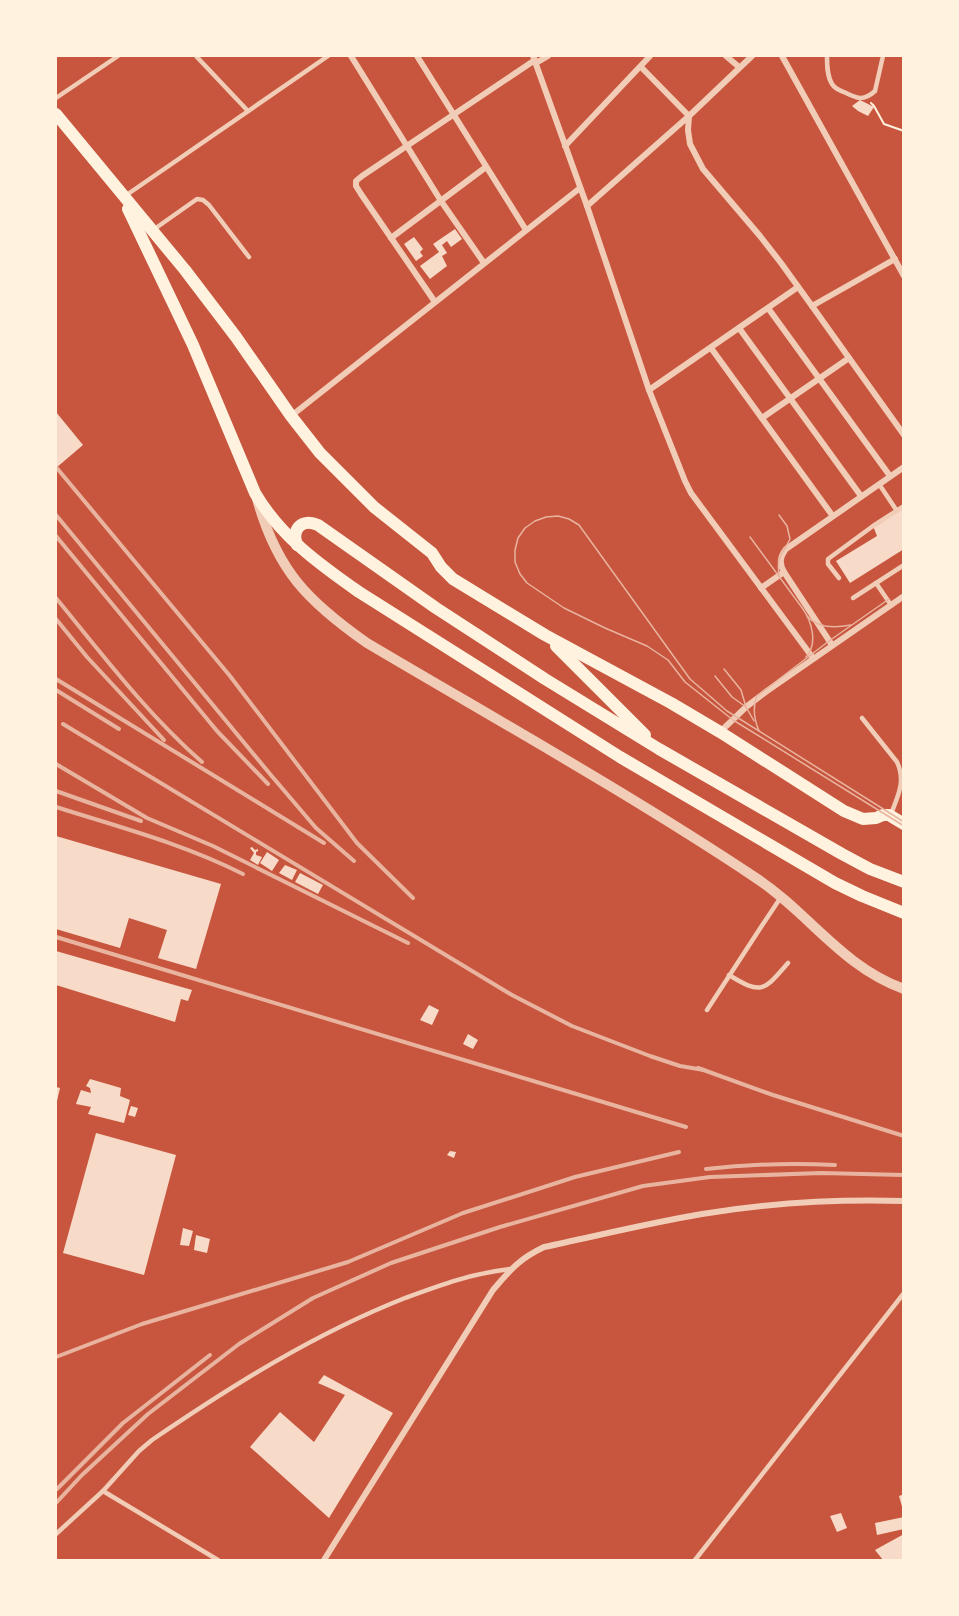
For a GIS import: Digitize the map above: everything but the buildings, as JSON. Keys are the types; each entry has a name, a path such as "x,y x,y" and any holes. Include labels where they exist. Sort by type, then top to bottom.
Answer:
{"main road":[{"path":"56,114 123,197 153,230 224,320 291,416 320,453 374,507 432,553 453,579 545,635 720,732 844,811 863,819 889,815 903,824"},
{"path":"123,197 193,345 255,493 276,524 297,545 359,592 620,757 835,883 903,913"},
{"path":"297,545 295,534 297,529 307,523 318,525 436,608 545,680 658,749 842,854 870,869 903,882"},
{"path":"545,635 658,749"}],"street":[{"path":"351,56 441,201 484,263"},
{"path":"417,56 526,230"},
{"path":"435,302 361,195 356,181 535,59 548,56"},
{"path":"565,146 650,56"},
{"path":"726,56 739,67"},
{"path":"587,206 689,116 752,56"},
{"path":"782,56 903,276"},
{"path":"535,59 649,390 679,469 691,493 813,658"},
{"path":"641,67 689,116 690,144 703,169 760,236 903,435"},
{"path":"391,238 486,167"},
{"path":"291,416 580,188"},
{"path":"812,306 895,259"},
{"path":"649,390 798,287"},
{"path":"768,308 890,476"},
{"path":"739,328 861,496"},
{"path":"711,348 832,515"},
{"path":"762,418 849,358"},
{"path":"832,645 784,572 780,560 786,549 903,467"},
{"path":"255,493 268,534 283,563 302,589 331,617 367,643 638,802 758,879 848,958 883,980 903,989"},
{"path":"761,588 784,572"},
{"path":"720,732 746,707 903,597"},
{"path":"324,1560 493,1290 510,1269 526,1255 544,1247 703,1214 843,1200 903,1201"}],"lane":[{"path":"56,98 118,56"},
{"path":"196,56 247,110"},
{"path":"123,197 327,56"},
{"path":"826,56 827,72 831,83 836,89 857,98 864,98 875,91 883,56"},
{"path":"153,230 197,199 203,200 249,257"},
{"path":"879,484 897,511"},
{"path":"839,578 828,564 828,559 903,506"},
{"path":"853,598 903,565"},
{"path":"876,583 891,605"},
{"path":"862,718 897,762 902,775 901,789 889,815"},
{"path":"707,1010 781,897"},
{"path":"729,975 748,987 758,988 769,984 788,963"},
{"path":"56,1534 104,1491 139,1451 152,1440 272,1362 348,1322 389,1305 451,1281 510,1269"},
{"path":"695,1560 903,1293"},
{"path":"104,1491 218,1560"}],"path":[{"path":"864,98 874,106 884,124 903,131"}],"tram line":[{"path":"779,515 787,526 790,539 779,559 779,575"},
{"path":"904,822 727,711 690,679 579,525 558,516 546,517 525,528 518,538 515,562 527,583 564,608 647,646 668,660 685,682 733,720 904,826"},
{"path":"750,537 806,614 813,640 806,657"},
{"path":"759,731 754,714 757,696 889,599"},
{"path":"807,616 822,625 833,627 851,625"},
{"path":"724,669 741,690 746,707"},
{"path":"715,676 732,697 746,707 754,721"}],"railway":[{"path":"56,467 230,676 357,843 413,898"},
{"path":"56,515 316,828 354,861"},
{"path":"56,536 217,731 268,784"},
{"path":"56,598 144,704 202,762"},
{"path":"56,619 87,657 164,740"},
{"path":"56,679 324,843"},
{"path":"56,690 119,729"},
{"path":"63,724 512,995 572,1026 650,1056 680,1066 704,1070"},
{"path":"56,764 147,818 213,846 408,943"},
{"path":"56,791 141,821"},
{"path":"56,807 175,845 243,874"},
{"path":"56,937 686,1127"},
{"path":"698,1068 773,1095 904,1136"},
{"path":"56,1357 142,1324 348,1262 463,1213 575,1177 679,1152"},
{"path":"706,1169 771,1164 835,1165"},
{"path":"56,1503 82,1475 148,1414 239,1344 313,1298 391,1263 500,1227 643,1186 710,1177 821,1173 904,1175"},
{"path":"57,1489 123,1423 210,1355"}]}
